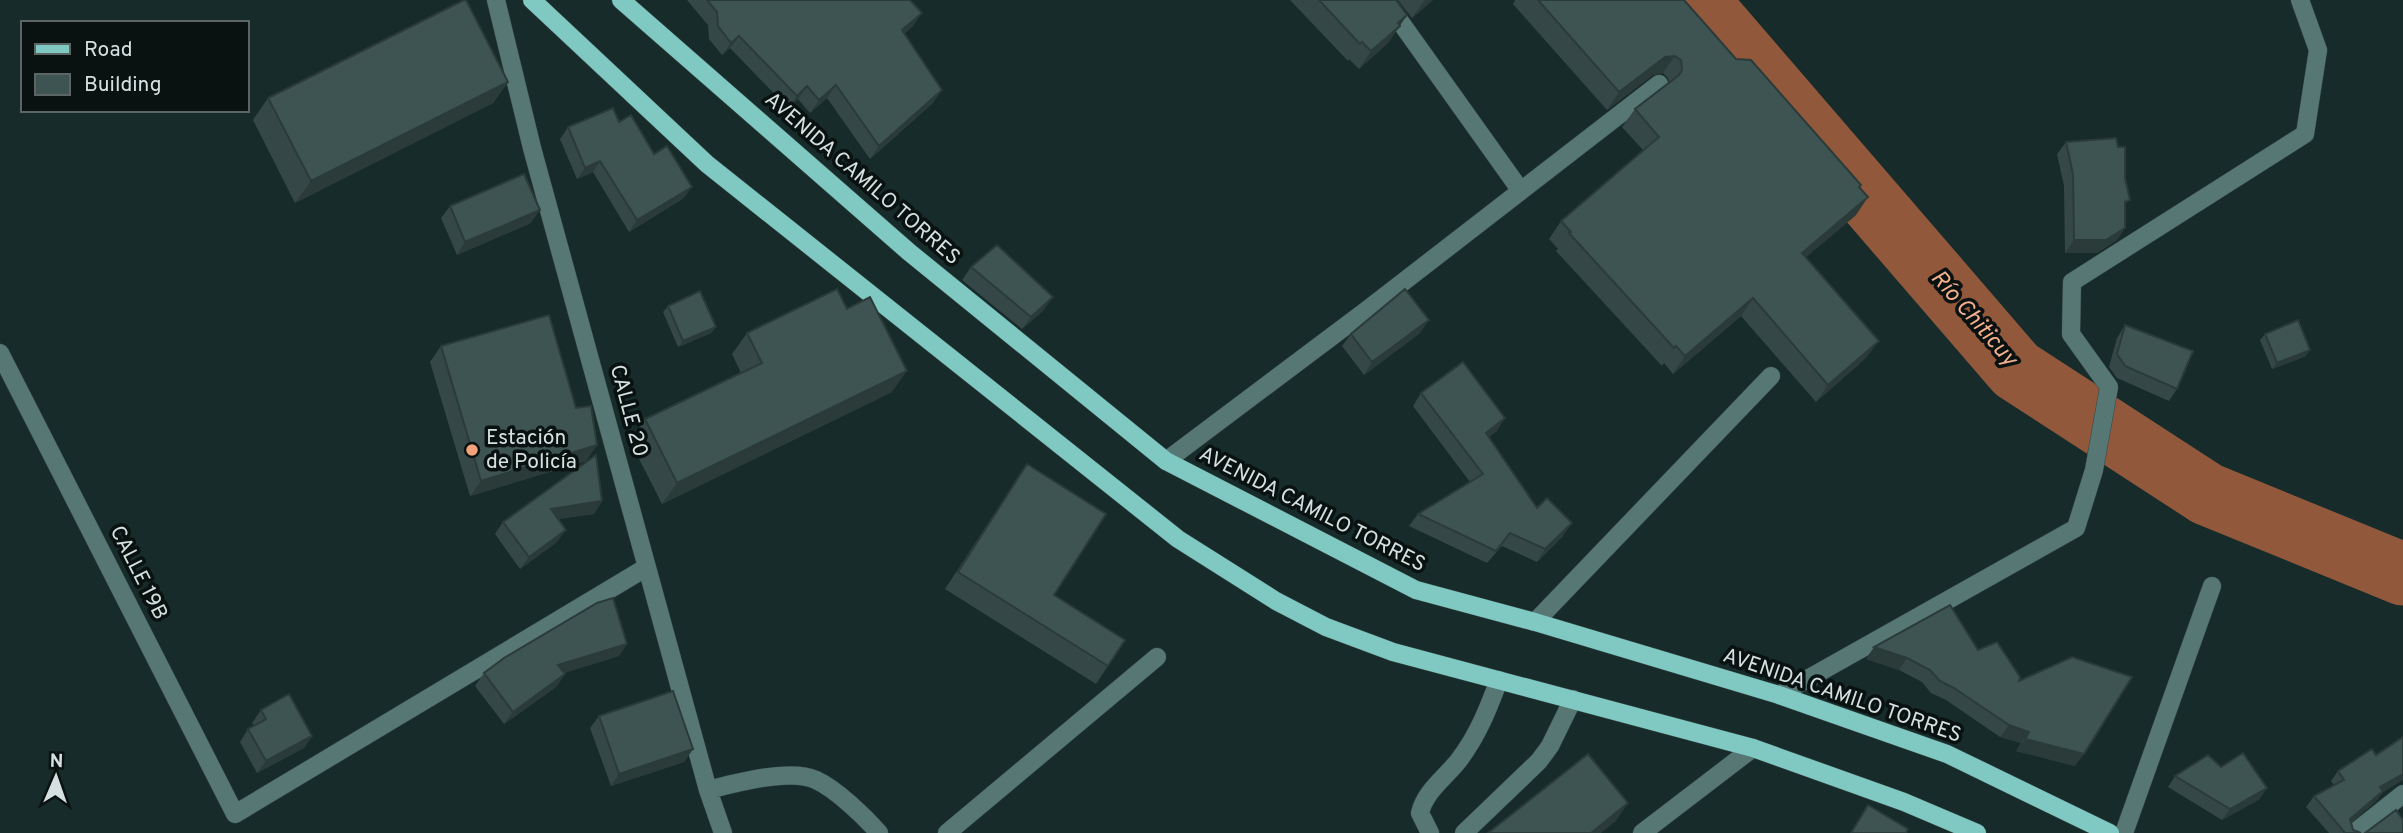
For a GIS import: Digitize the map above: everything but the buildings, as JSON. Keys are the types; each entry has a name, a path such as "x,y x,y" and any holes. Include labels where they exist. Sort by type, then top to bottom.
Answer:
{"main road":[{"path":"532,0 706,164 1178,539 1276,601 1325,627 1393,652 1753,748 1904,802 1977,833"},
{"name":"AVENIDA CAMILO TORRES","path":"621,0 909,252 1166,461 1416,590 1535,622 1779,695 1947,754 2110,833"}],"street":[{"name":"CALLE 20","path":"496,0 532,148 708,790 723,833"},
{"path":"1779,695 2076,528 2094,470 2109,387 2071,334 2072,282 2305,134 2318,50 2300,0"},
{"path":"1387,3 1521,191"},
{"path":"1166,461 1659,84"},
{"name":"CALLE 19B","path":"0,353 235,814 647,567"},
{"path":"1535,622 1771,376"},
{"path":"2124,833 2212,586"},
{"path":"947,833 1157,657"},
{"path":"1430,833 1420,813 1422,802 1459,760 1481,727 1499,680"},
{"path":"1464,833 1539,761 1550,746 1573,699"},
{"path":"1642,833 1753,748"},
{"path":"708,790 780,775 816,779 860,811 879,833"},
{"path":"2354,833 2403,794"}],"waterway":[{"name":"Río Chiticuy","path":"1697,0 2016,370 2207,494 2403,574"}],"place":[{"name":"Estación de Policía","path":"472,450"}]}
